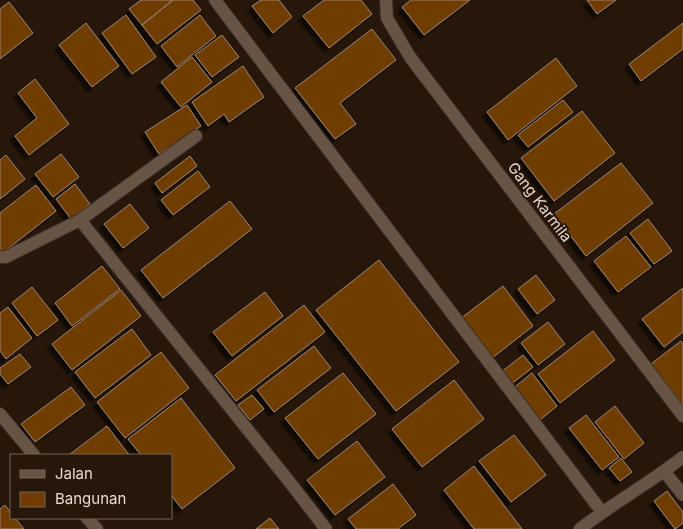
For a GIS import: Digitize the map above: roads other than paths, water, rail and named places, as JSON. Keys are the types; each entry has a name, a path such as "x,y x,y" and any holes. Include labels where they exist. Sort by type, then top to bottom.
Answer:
{"street":[{"path":"214,0 602,512"},
{"name":"Gang Karmila","path":"386,0 387,18 410,57 683,416"},
{"path":"0,257 6,257 80,220 196,136"},
{"path":"80,220 326,529"},
{"path":"0,414 33,454"},
{"path":"580,529 683,457"},
{"path":"664,471 683,495"},
{"path":"88,519 97,529"}]}
